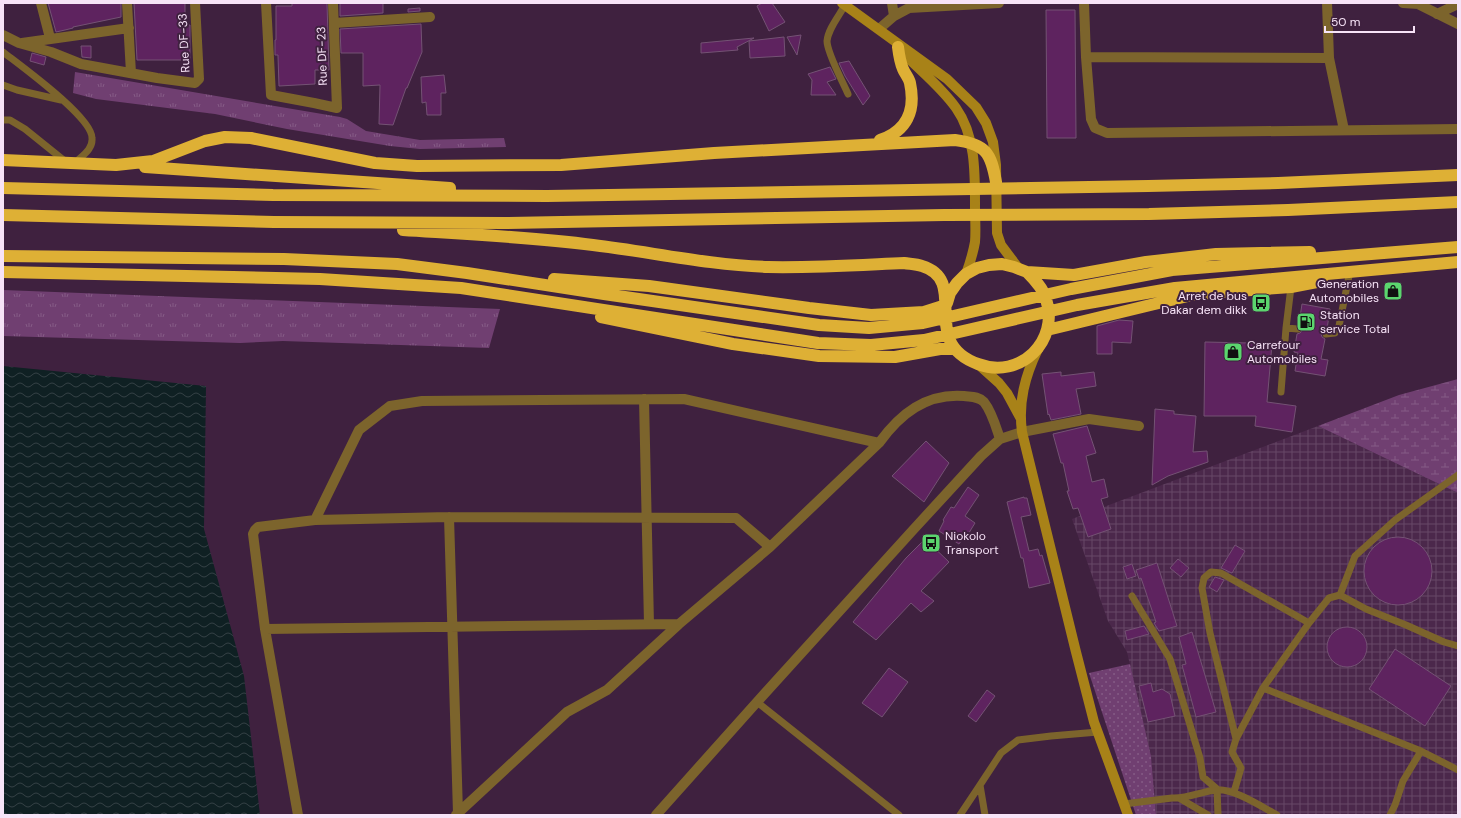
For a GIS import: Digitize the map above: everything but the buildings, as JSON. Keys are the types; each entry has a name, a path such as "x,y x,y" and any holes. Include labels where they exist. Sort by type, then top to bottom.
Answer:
{"highway":[{"path":"852,145 881,140 894,135 903,128 910,112 912,99 910,82 901,62 898,48"},
{"path":"116,165 153,161 205,141 225,137 251,138 375,163 417,166 561,165 714,153 955,140 980,146 991,160 996,182"},
{"path":"3,160 71,162 326,178 547,196"},
{"path":"3,188 273,195 547,196 1278,183 1458,175"},
{"path":"3,215 274,222 505,223 944,215 1149,214 1288,210 1458,202"},
{"path":"274,222 522,237 594,245 656,255 768,267 904,263 922,266 931,270 943,284 946,305 945,320 948,338 954,349 966,359 990,367 1001,368 1022,362 1031,355 1039,347 1047,330 1049,314 1046,298 1038,283 1023,270"},
{"path":"946,305 950,293 966,274 977,268 989,265 1002,264 1023,270 1074,275 1146,262 1216,254 1458,247"},
{"path":"3,256 284,259 397,264 819,325 870,328 923,323 1071,289 1172,270 1458,247"},
{"path":"3,272 320,279 461,288 818,343 870,345 924,340 1077,305 1175,288 1458,262"},
{"path":"1047,330 1196,294 1291,287 1349,276 1365,270"},
{"path":"467,273 649,286 871,315 924,312 946,305"},
{"path":"461,288 733,344 819,356 895,357 940,349 954,349"}],"main road":[{"path":"843,4 947,79 976,108 986,123 993,142 996,165 996,233 1001,245 1023,270"},
{"path":"880,30 942,91 957,109 966,127 971,143 975,178 975,241 972,257 966,274"},
{"path":"1039,347 1027,375 1020,417 1022,432 1076,652 1098,732 1128,815"},
{"path":"979,364 1007,393 1020,417"}],"street":[{"path":"41,3 50,38"},
{"path":"3,35 19,43 51,52 81,64 131,73 127,3"},
{"name":"Rue DF-23","path":"266,3 271,95 337,108 333,3"},
{"path":"892,3 894,16"},
{"path":"880,30 894,16 909,8 999,3"},
{"path":"1084,3 1086,57 1091,119 1096,128 1107,133 1458,129"},
{"path":"1327,3 1330,58 1344,130"},
{"path":"1403,3 1417,4 1437,10 1458,24"},
{"name":"Rue DF-33","path":"131,73 157,78 194,82 198,81 198,4"},
{"path":"1437,10 1458,4"},
{"path":"334,23 430,17"},
{"path":"19,43 129,28"},
{"path":"1086,57 1330,58"},
{"path":"457,814 567,712 607,690 679,624 770,548 879,443 888,431 915,406 938,397 958,396 979,398 991,414 1000,439"},
{"path":"644,399 648,624"},
{"path":"315,520 358,430 390,406 422,402 684,399 879,443"},
{"path":"659,814 757,702 981,456 1000,439 1022,432 1089,419 1139,426"},
{"path":"298,815 265,629 253,534 258,527 315,520 449,517 736,518 770,548"},
{"path":"449,517 457,814"},
{"path":"265,629 679,624"}],"lane":[{"path":"843,4 827,41 828,50 848,94"},
{"path":"3,52 38,79 84,120 92,136 92,144 88,150 71,162 25,129 5,120 3,115"},
{"path":"3,85 17,90 62,100"},
{"path":"1326,334 1335,332 1339,326 1349,276"},
{"path":"1281,392 1291,287"},
{"path":"1286,328 1298,329"},
{"path":"1340,595 1356,556 1395,520 1458,475"},
{"path":"1236,739 1210,632 1202,588 1204,578 1210,572 1221,573 1309,623"},
{"path":"1234,792 1241,768 1232,752 1236,739 1263,688 1309,623 1329,598 1340,595 1366,609 1444,642 1458,646"},
{"path":"1132,596 1170,659 1200,758 1203,777 1216,789 1218,815"},
{"path":"1263,688 1421,751 1458,770"},
{"path":"757,702 899,815"},
{"path":"960,815 1001,752 1018,740 1098,732"},
{"path":"1390,815 1396,805 1403,781 1421,751"},
{"path":"980,785 985,815"},
{"path":"1124,804 1179,798 1216,789 1234,792 1278,815"},
{"path":"1179,798 1208,815"}],"shaded area":[{"path":"1318,426 1458,493 1458,815 1156,815 1151,756 1127,652 1108,621 1072,519"}],"green space":[{"path":"75,72 340,117 347,119 366,131 420,140 504,138 506,147 420,149 390,146 287,129 215,114 96,99 73,93"},
{"path":"3,290 500,309 489,348 283,341 240,343 3,336"},
{"path":"1458,379 1458,493 1318,426 1399,395"},
{"path":"1130,664 1151,756 1156,815 1136,815 1089,673"}],"water":[{"path":"3,366 206,386 204,529 244,676 260,815 3,815"}],"place":[{"name":"Generation Automobiles","path":"1393,291"},
{"name":"Arret de bus Dakar dem dikk","path":"1261,303"},
{"name":"Station service Total","path":"1306,322"},
{"name":"Carrefour Automobiles","path":"1233,352"},
{"name":"Niokolo Transport","path":"931,543"}]}
